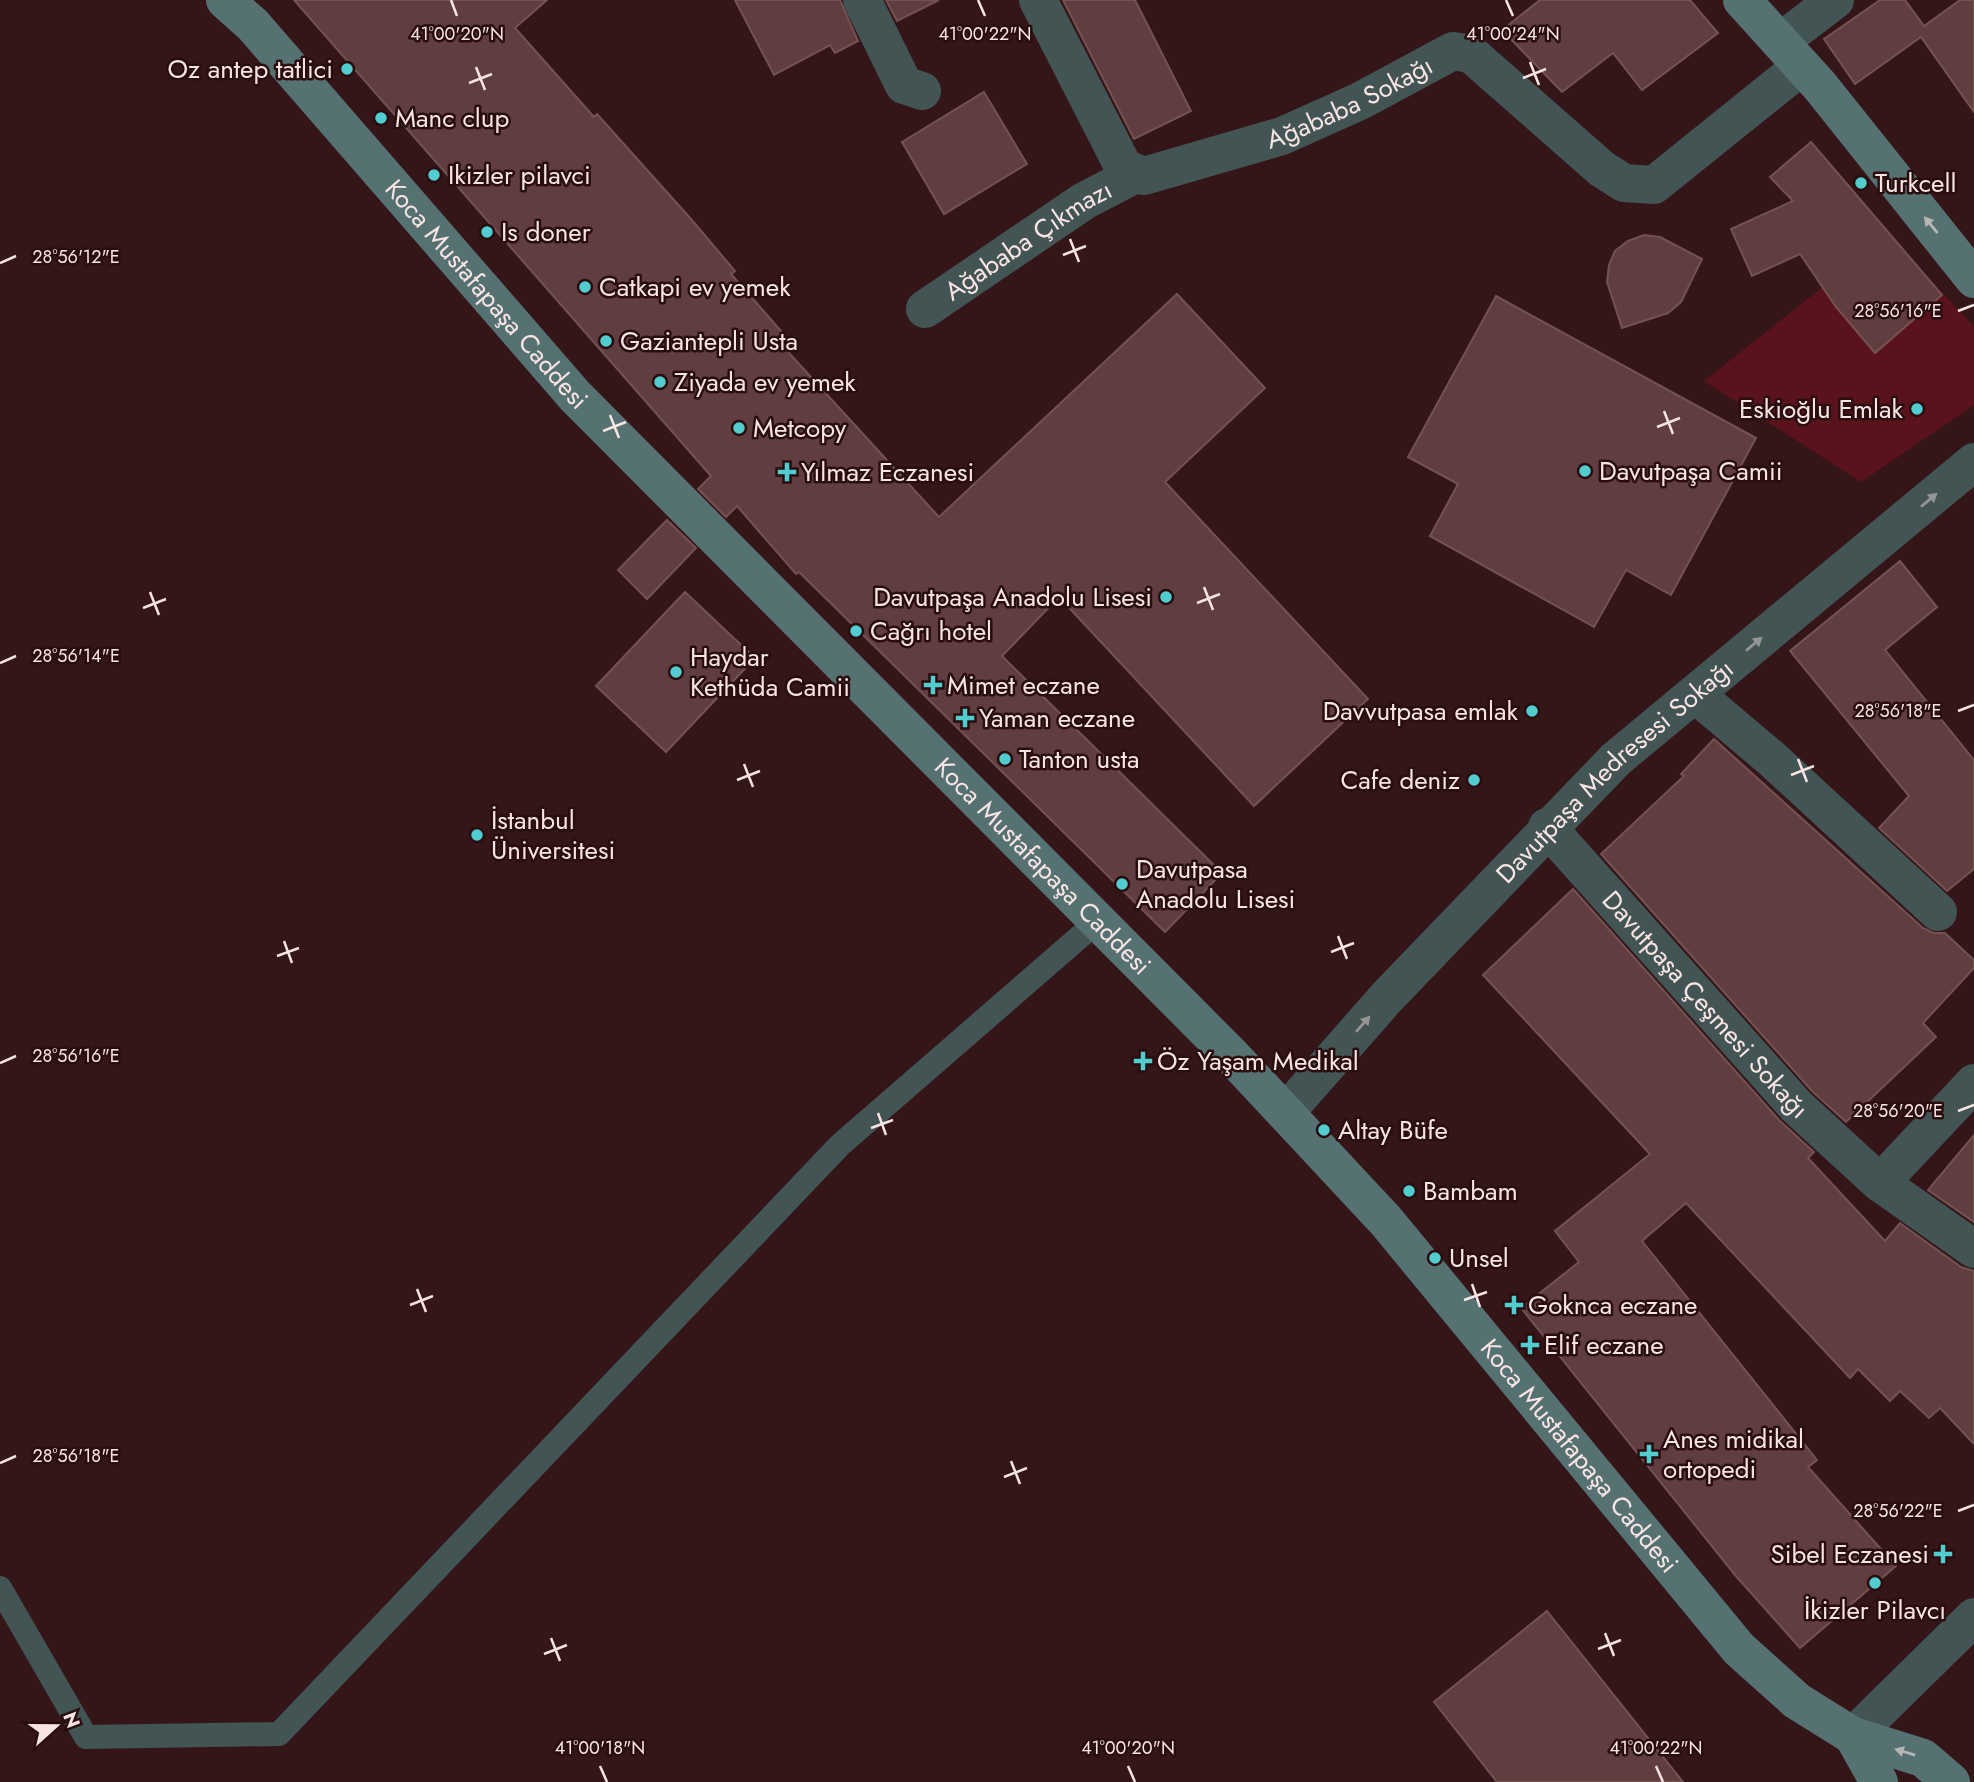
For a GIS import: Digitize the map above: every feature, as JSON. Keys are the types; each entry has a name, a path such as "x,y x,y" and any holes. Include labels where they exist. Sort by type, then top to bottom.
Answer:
{"street":[{"name":"Koca Mustafapaşa Caddesi","path":"225,0 253,12 575,396 1286,1112 1386,1221 1739,1649 1797,1701 1853,1736 1923,1758 1951,1782"},
{"path":"862,0 904,85 922,91"},
{"path":"1038,0 1124,169 1134,175"},
{"path":"1742,0 1791,54 1974,279"},
{"name":"Ağababa Sokağı","path":"1134,175 1144,176 1282,136 1360,101 1453,51 1471,54 1602,169 1625,183 1654,185 1791,54 1835,0"},
{"name":"Ağababa Çıkmazı","path":"925,309 1084,201 1134,175"},
{"name":"Davutpaşa Medresesi Sokağı","path":"1286,1112 1387,997 1547,827 1616,759 1974,462"},
{"path":"1695,694 1783,768 1938,912"},
{"name":"Davutpaşa Çeşmesi Sokağı","path":"1547,827 1796,1106 1880,1183 1974,1249"},
{"path":"1880,1183 1974,1083"},
{"path":"1853,1736 1974,1617"},
{"name":"Koca Mustafapaşa Caddesi","path":"1853,1736 1879,1782"}],"lane":[{"path":"0,1588 86,1737 279,1734 840,1145 1098,921"}],"shaded area":[{"path":"1889,235 1974,327 1974,405 1861,482 1704,381"}],"building":[{"path":"294,0 547,0 515,28 594,117 597,114 691,219 735,271 731,274 795,347 789,353 939,517 1177,294 1265,388 1165,482 1368,699 1254,806 1059,597 1002,656 1222,873 1165,932 799,572 796,574 737,506 726,517 698,489 711,476"},
{"path":"735,0 840,0 858,41 835,53 830,45 774,75"},
{"path":"886,0 939,0 897,21"},
{"path":"1063,0 1135,0 1191,111 1134,139"},
{"path":"1540,0 1690,0 1718,33 1642,90 1613,53 1562,92 1502,30"},
{"path":"1880,0 1905,0 1924,26 1960,0 1974,0 1974,112 1921,37 1855,84 1824,39"},
{"path":"984,92 1027,164 944,214 902,142"},
{"path":"1811,142 1942,295 1875,353 1836,307 1800,254 1752,276 1731,229 1793,201 1770,177"},
{"path":"1644,235 1660,237 1702,259 1681,302 1668,313 1622,328 1607,282 1609,265 1615,251 1628,241"},
{"name":"Davutpaşa Camii","path":"1496,296 1756,438 1671,595 1626,570 1594,627 1430,536 1458,484 1408,457"},
{"path":"667,520 696,548 647,599 618,570"},
{"path":"1900,561 1937,607 1885,650 1974,760 1974,869 1947,891 1879,828 1909,796 1790,651"},
{"name":"Haydar Kethüda Camii","path":"685,592 755,658 666,752 596,686"},
{"path":"1714,739 1923,928 1934,933 1945,933 1974,960 1974,968 1923,1023 1936,1037 1846,1122 1812,1091 1601,854 1684,776 1681,774"},
{"path":"1573,889 1780,1121 1814,1152 1808,1158 1885,1241 1900,1223 1961,1267 1974,1271 1974,1444 1940,1408 1929,1418 1900,1391 1890,1401 1858,1369 1850,1378 1686,1203 1642,1241 1817,1460 1808,1467 1896,1566 1800,1648 1735,1575 1521,1308 1579,1262 1555,1231 1650,1154 1483,975"},
{"path":"1974,1135 1974,1222 1928,1190"},
{"path":"1547,1611 1683,1782 1497,1782 1434,1702"}],"place":[{"name":"Oz antep tatlici","path":"347,69"},
{"name":"Manc clup","path":"381,118"},
{"name":"Ikizler pilavci","path":"434,175"},
{"name":"Turkcell","path":"1861,183"},
{"name":"Is doner","path":"487,232"},
{"name":"Catkapi ev yemek","path":"585,287"},
{"name":"Gaziantepli Usta","path":"606,341"},
{"name":"Ziyada ev yemek","path":"660,382"},
{"name":"Eskioğlu Emlak","path":"1917,409"},
{"name":"Metcopy","path":"739,428"},
{"name":"Davutpaşa Camii","path":"1585,471"},
{"name":"Yılmaz Eczanesi","path":"787,472"},
{"name":"Davutpaşa Anadolu Lisesi","path":"1166,597"},
{"name":"Cağrı hotel","path":"856,631"},
{"name":"Haydar Kethüda Camii","path":"676,672"},
{"name":"Mimet eczane","path":"933,685"},
{"name":"Davvutpasa emlak","path":"1532,711"},
{"name":"Yaman eczane","path":"965,718"},
{"name":"Tanton usta","path":"1005,759"},
{"name":"Cafe deniz","path":"1474,780"},
{"name":"İstanbul Üniversitesi","path":"477,835"},
{"name":"Davutpasa Anadolu Lisesi","path":"1122,884"},
{"name":"Öz Yaşam Medikal","path":"1143,1061"},
{"name":"Altay Büfe","path":"1324,1130"},
{"name":"Bambam","path":"1409,1191"},
{"name":"Unsel","path":"1435,1258"},
{"name":"Goknca eczane","path":"1514,1305"},
{"name":"Elif eczane","path":"1530,1345"},
{"name":"Anes midikal ortopedi","path":"1649,1454"},
{"name":"Sibel Eczanesi","path":"1943,1554"},
{"name":"İkizler Pilavcı","path":"1875,1583"}]}
